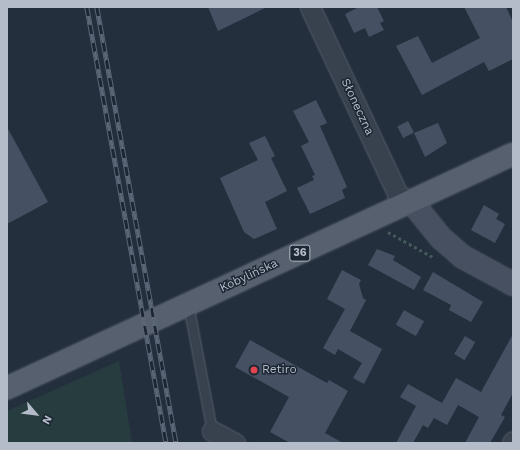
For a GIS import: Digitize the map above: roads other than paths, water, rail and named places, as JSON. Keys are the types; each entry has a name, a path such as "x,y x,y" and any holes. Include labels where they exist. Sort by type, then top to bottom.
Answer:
{"main road":[{"name":"Kobylińska","path":"7,388 513,154"}],"street":[{"name":"Słoneczna","path":"310,7 398,195 411,201"},
{"path":"411,201 441,238 463,257 513,284"},
{"path":"212,431 235,443"}],"lane":[{"path":"188,304 212,431"}],"railway":[{"path":"87,7 166,443"},
{"path":"97,7 176,443"}],"place":[{"name":"Retiro","path":"254,370"}]}
